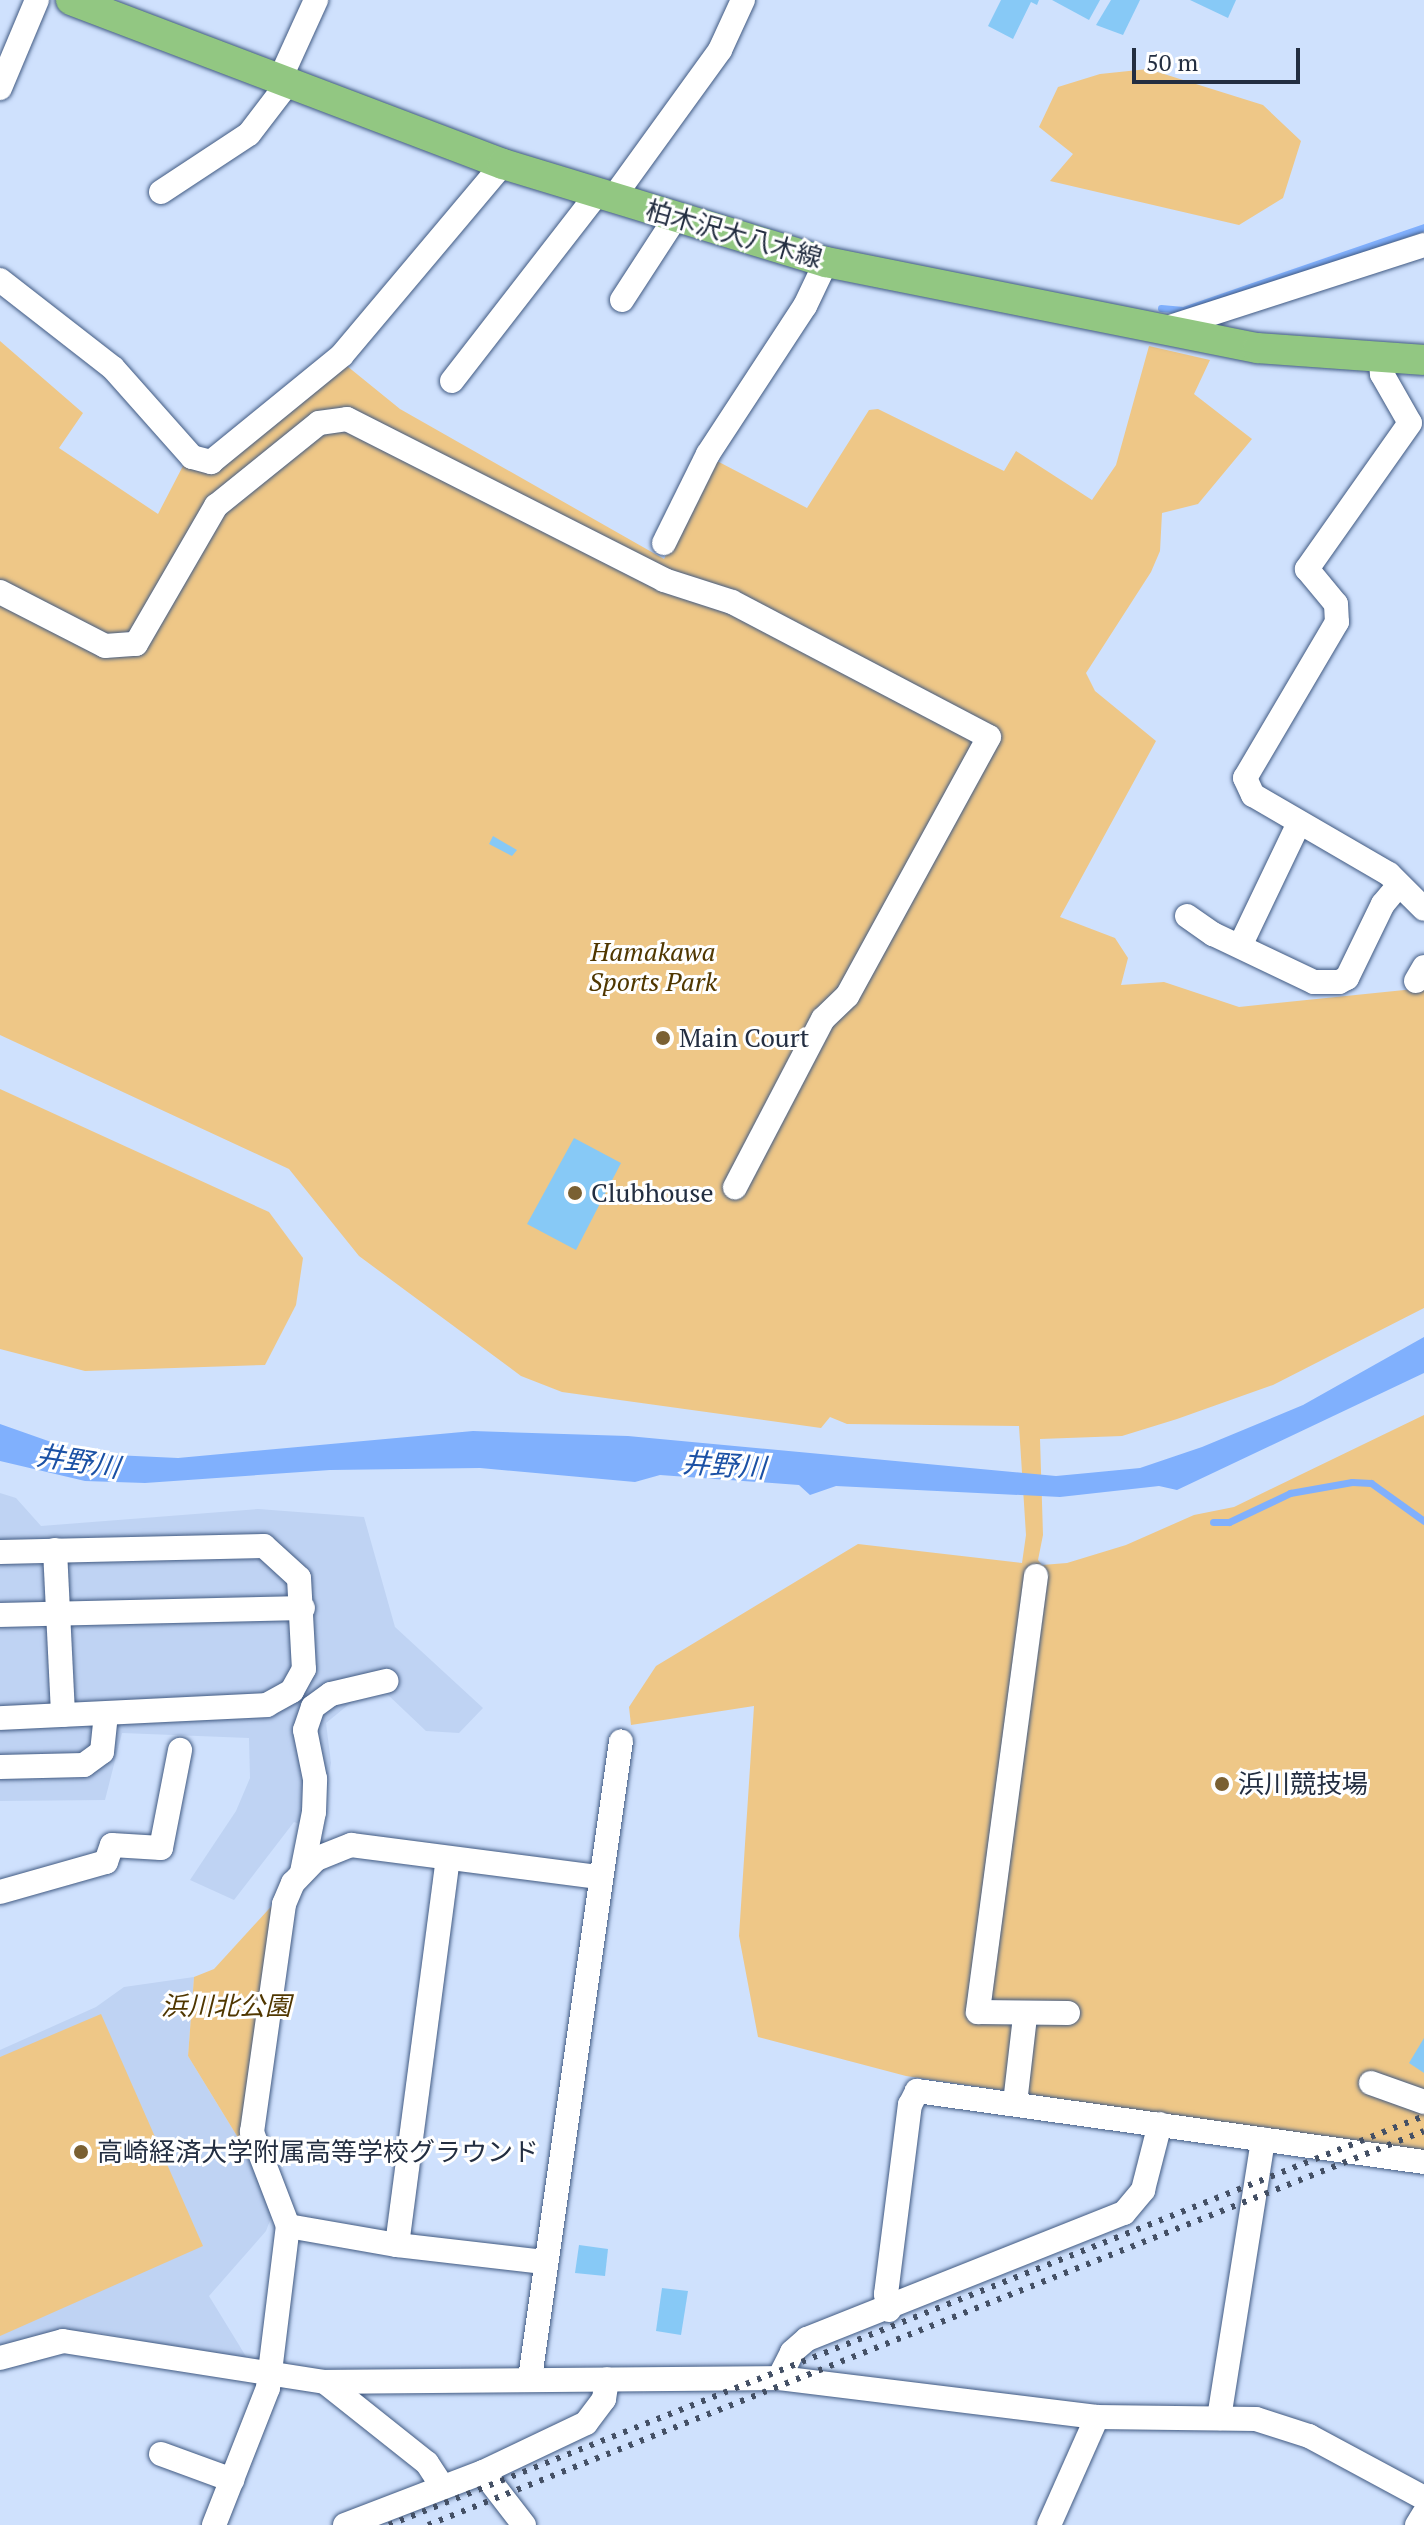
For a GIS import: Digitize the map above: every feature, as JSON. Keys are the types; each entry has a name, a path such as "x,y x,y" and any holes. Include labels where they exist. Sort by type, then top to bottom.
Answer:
{"main road":[{"name":"柏木沢大八木線","path":"71,0 503,164 826,262 1258,348 1381,361 1424,360"}],"street":[{"path":"0,88 37,0"},
{"path":"161,192 249,134 284,81 316,0"},
{"path":"452,381 605,196 720,50 743,0"},
{"path":"0,280 113,368 192,457 211,462 342,355 503,164"},
{"path":"622,300 676,217"},
{"path":"1160,330 1424,245"},
{"path":"664,543 708,454 805,306 826,262"},
{"path":"1381,361 1382,374 1410,423 1307,569 1336,604 1337,622 1245,778 1253,795 1399,885 1424,909"},
{"path":"0,592 105,646 136,644 216,506 319,423 347,419 664,580 732,602 989,737 847,996 823,1019 735,1187"},
{"path":"1240,946 1299,823"},
{"path":"1187,916 1314,982 1339,982 1347,978 1383,904 1399,885"},
{"path":"0,1552 264,1546 299,1578 304,1669 282,1700 106,1714 0,1718"},
{"path":"55,1550 63,1715"},
{"path":"1036,1576 978,2012 1025,2016 1068,2013"},
{"path":"0,1615 303,1608"},
{"path":"214,2525 270,2372 288,2226 252,2132 284,1904 302,1872 314,1812 315,1779 305,1730 313,1707 331,1694 386,1681"},
{"path":"0,1767 84,1765 102,1752 106,1714"},
{"path":"530,2378 599,1877 621,1741"},
{"path":"0,1892 106,1862 112,1845 161,1848 180,1750"},
{"path":"302,1872 331,1851 351,1845 448,1860 599,1877"},
{"path":"397,2245 448,1860"},
{"path":"1015,2103 1025,2016"},
{"path":"1371,2083 1424,2102"},
{"path":"889,2310 886,2294 910,2105 917,2091 1424,2162"},
{"path":"779,2378 792,2352 807,2339 889,2310 1136,2205 1160,2124"},
{"path":"1219,2418 1263,2139"},
{"path":"288,2226 397,2245 544,2262"},
{"path":"0,2358 63,2341 99,2342 325,2382 779,2378 1097,2417 1219,2418 1288,2427 1424,2498"},
{"path":"345,2525 483,2472 586,2423 604,2399 607,2379"},
{"path":"325,2382 427,2463 442,2486"},
{"path":"1049,2525 1097,2417"},
{"path":"161,2454 232,2480"},
{"path":"483,2472 524,2525"},
{"path":"1417,2525 1424,2514"}],"shaded area":[{"path":"0,1493 16,1498 41,1526 258,1509 364,1517 395,1627 483,1708 459,1733 426,1731 386,1693 353,1701 326,1723 331,1763 320,1831 294,1822 234,1900 190,1880 236,1811 250,1778 249,1738 122,1733 105,1800 0,1801"},
{"path":"194,1977 188,2056 240,2141 273,2213 266,2231 209,2296 250,2363 98,2332 71,2332 0,2350 0,2050 96,2007 124,1987"}],"green space":[{"path":"1148,69 1263,105 1301,141 1283,198 1239,225 1050,181 1073,154 1039,127 1058,87 1100,74"},
{"name":"Hamakawa Sports Park","path":"0,341 83,413 59,448 158,514 185,462 217,471 347,366 400,409 664,559 717,461 807,508 869,410 878,409 1004,471 1016,451 1092,500 1116,465 1149,346 1210,360 1194,394 1252,439 1198,504 1162,513 1160,551 1151,572 1086,673 1095,691 1156,741 1060,917 1115,938 1128,958 1121,985 1164,982 1239,1007 1424,988 1424,1308 1273,1385 1177,1419 1122,1436 1040,1439 1043,1535 1038,1560 1042,1565 1067,1563 1126,1545 1194,1515 1234,1507 1424,1415 1424,2152 906,2076 758,2037 739,1936 754,1706 631,1725 629,1707 656,1666 858,1544 1022,1563 1026,1535 1019,1426 847,1424 830,1417 821,1428 562,1392 521,1376 359,1256 289,1169 0,1035"},
{"path":"0,1089 269,1212 303,1258 296,1305 265,1365 85,1371 0,1349"},
{"name":"浜川北公園","path":"278,1899 240,2141 188,2056 194,1977 214,1969"},
{"name":"高崎経済大学附属高等学校グラウンド","path":"101,2014 203,2246 0,2336 0,2057"}],"water":[{"name":"井野川","path":"1424,1337 1424,1373 1177,1490 1159,1486 1060,1497 836,1486 810,1495 799,1485 660,1475 635,1482 480,1468 330,1470 145,1483 85,1481 0,1461 0,1424 71,1449 114,1455 178,1458 473,1431 628,1436 1056,1476 1140,1468 1202,1447 1303,1405"}],"building":[{"path":"1001,0 1039,0 1037,5 1031,2 1013,39 988,26"},
{"path":"1052,0 1100,0 1089,20"},
{"path":"1111,0 1140,0 1123,35 1096,25"},
{"path":"1190,0 1236,0 1228,18"},
{"path":"493,836 517,850 512,856 489,844"},
{"name":"Clubhouse","path":"574,1138 621,1163 576,1250 527,1224"},
{"path":"1424,2038 1424,2073 1409,2063"},
{"path":"579,2245 608,2249 605,2276 575,2273"},
{"path":"662,2288 688,2291 681,2335 656,2331"}],"waterway":[{"path":"1161,308 1183,310 1424,227"},
{"path":"1213,1522 1229,1522 1290,1493 1352,1482 1371,1483 1424,1521"}],"railway":[{"path":"389,2525 1424,2116"},
{"path":"428,2525 1424,2131"}],"place":[{"name":"Main Court","path":"663,1038"},
{"name":"Clubhouse","path":"575,1193"},
{"name":"浜川競技場","path":"1222,1784"},
{"name":"高崎経済大学附属高等学校グラウンド","path":"81,2152"}]}
